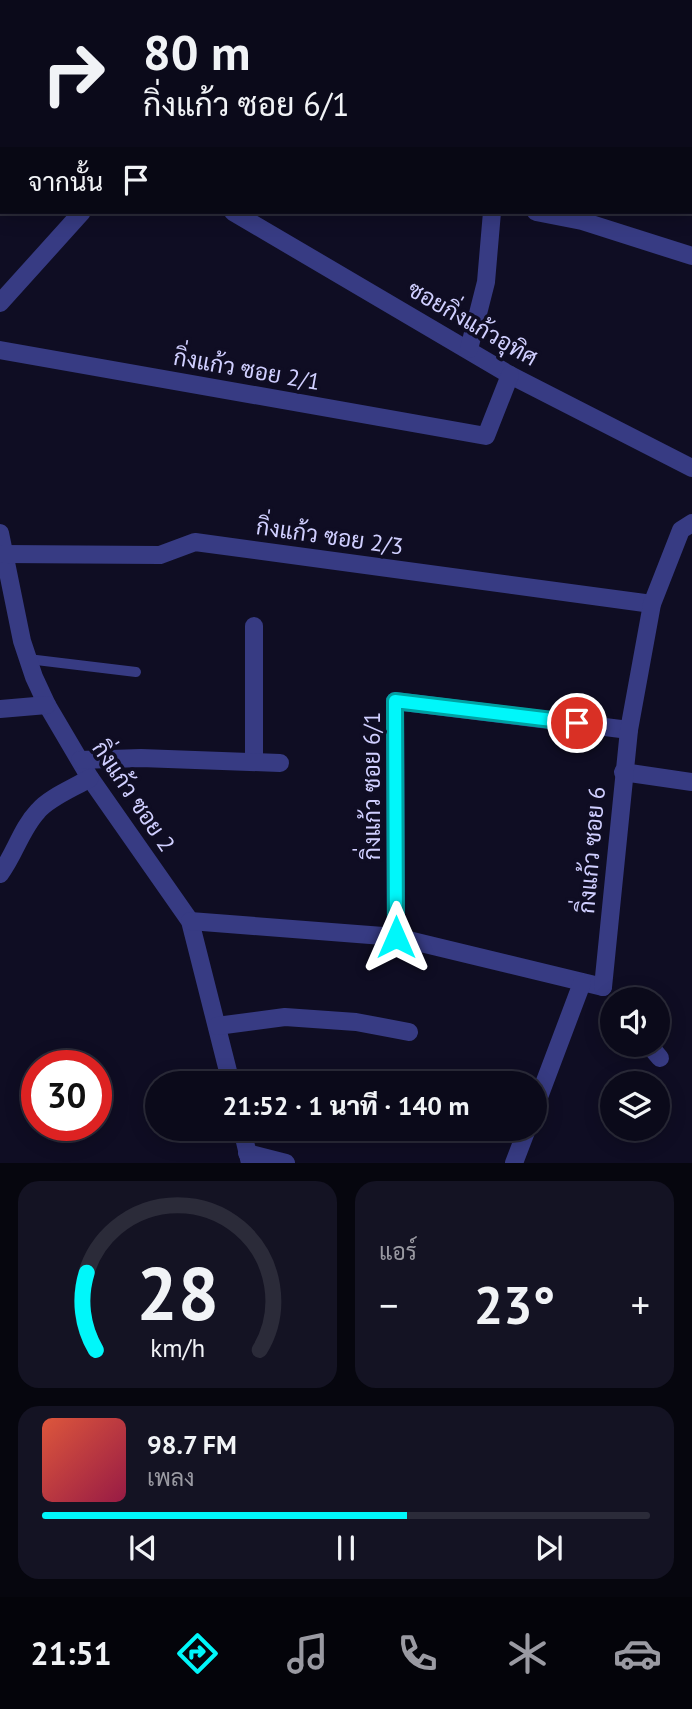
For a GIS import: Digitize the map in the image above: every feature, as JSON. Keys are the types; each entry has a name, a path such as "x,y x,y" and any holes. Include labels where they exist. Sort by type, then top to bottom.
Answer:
{"street":[{"path":"0,303 80,214"},
{"name":"ซอยกิ่งแก้วอุทิศ","path":"236,214 510,375 692,468"},
{"path":"469,349 486,282 492,214"},
{"path":"546,214 582,221 692,256"},
{"name":"กิ่งแก้ว ซอย 2/1","path":"0,350 486,436 510,375"},
{"name":"กิ่งแก้ว ซอย 6","path":"608,987 628,730 652,604 681,530 692,523"},
{"name":"กิ่งแก้ว ซอย 2","path":"0,533 28,659 47,705 90,778 190,921 228,1071"},
{"name":"กิ่งแก้ว ซอย 2/3","path":"3,554 160,555 195,542 652,604"},
{"path":"254,626 254,762"},
{"name":"กิ่งแก้ว ซอย 6/1","path":"396,937 395,701 628,730"},
{"path":"0,709 47,705"},
{"path":"80,760 142,758 279,763"},
{"path":"623,772 692,782"},
{"path":"0,874 12,858 26,826 40,808 90,778"},
{"path":"190,921 396,937 582,983 600,990"},
{"path":"547,1076 582,983"},
{"path":"217,1026 285,1017 356,1022 409,1032"},
{"path":"514,1163 522,1141"},
{"path":"249,1158 286,1163"}],"lane":[{"path":"28,659 136,672"}],"route":[{"path":"396,937 395,701 577,723"}]}
